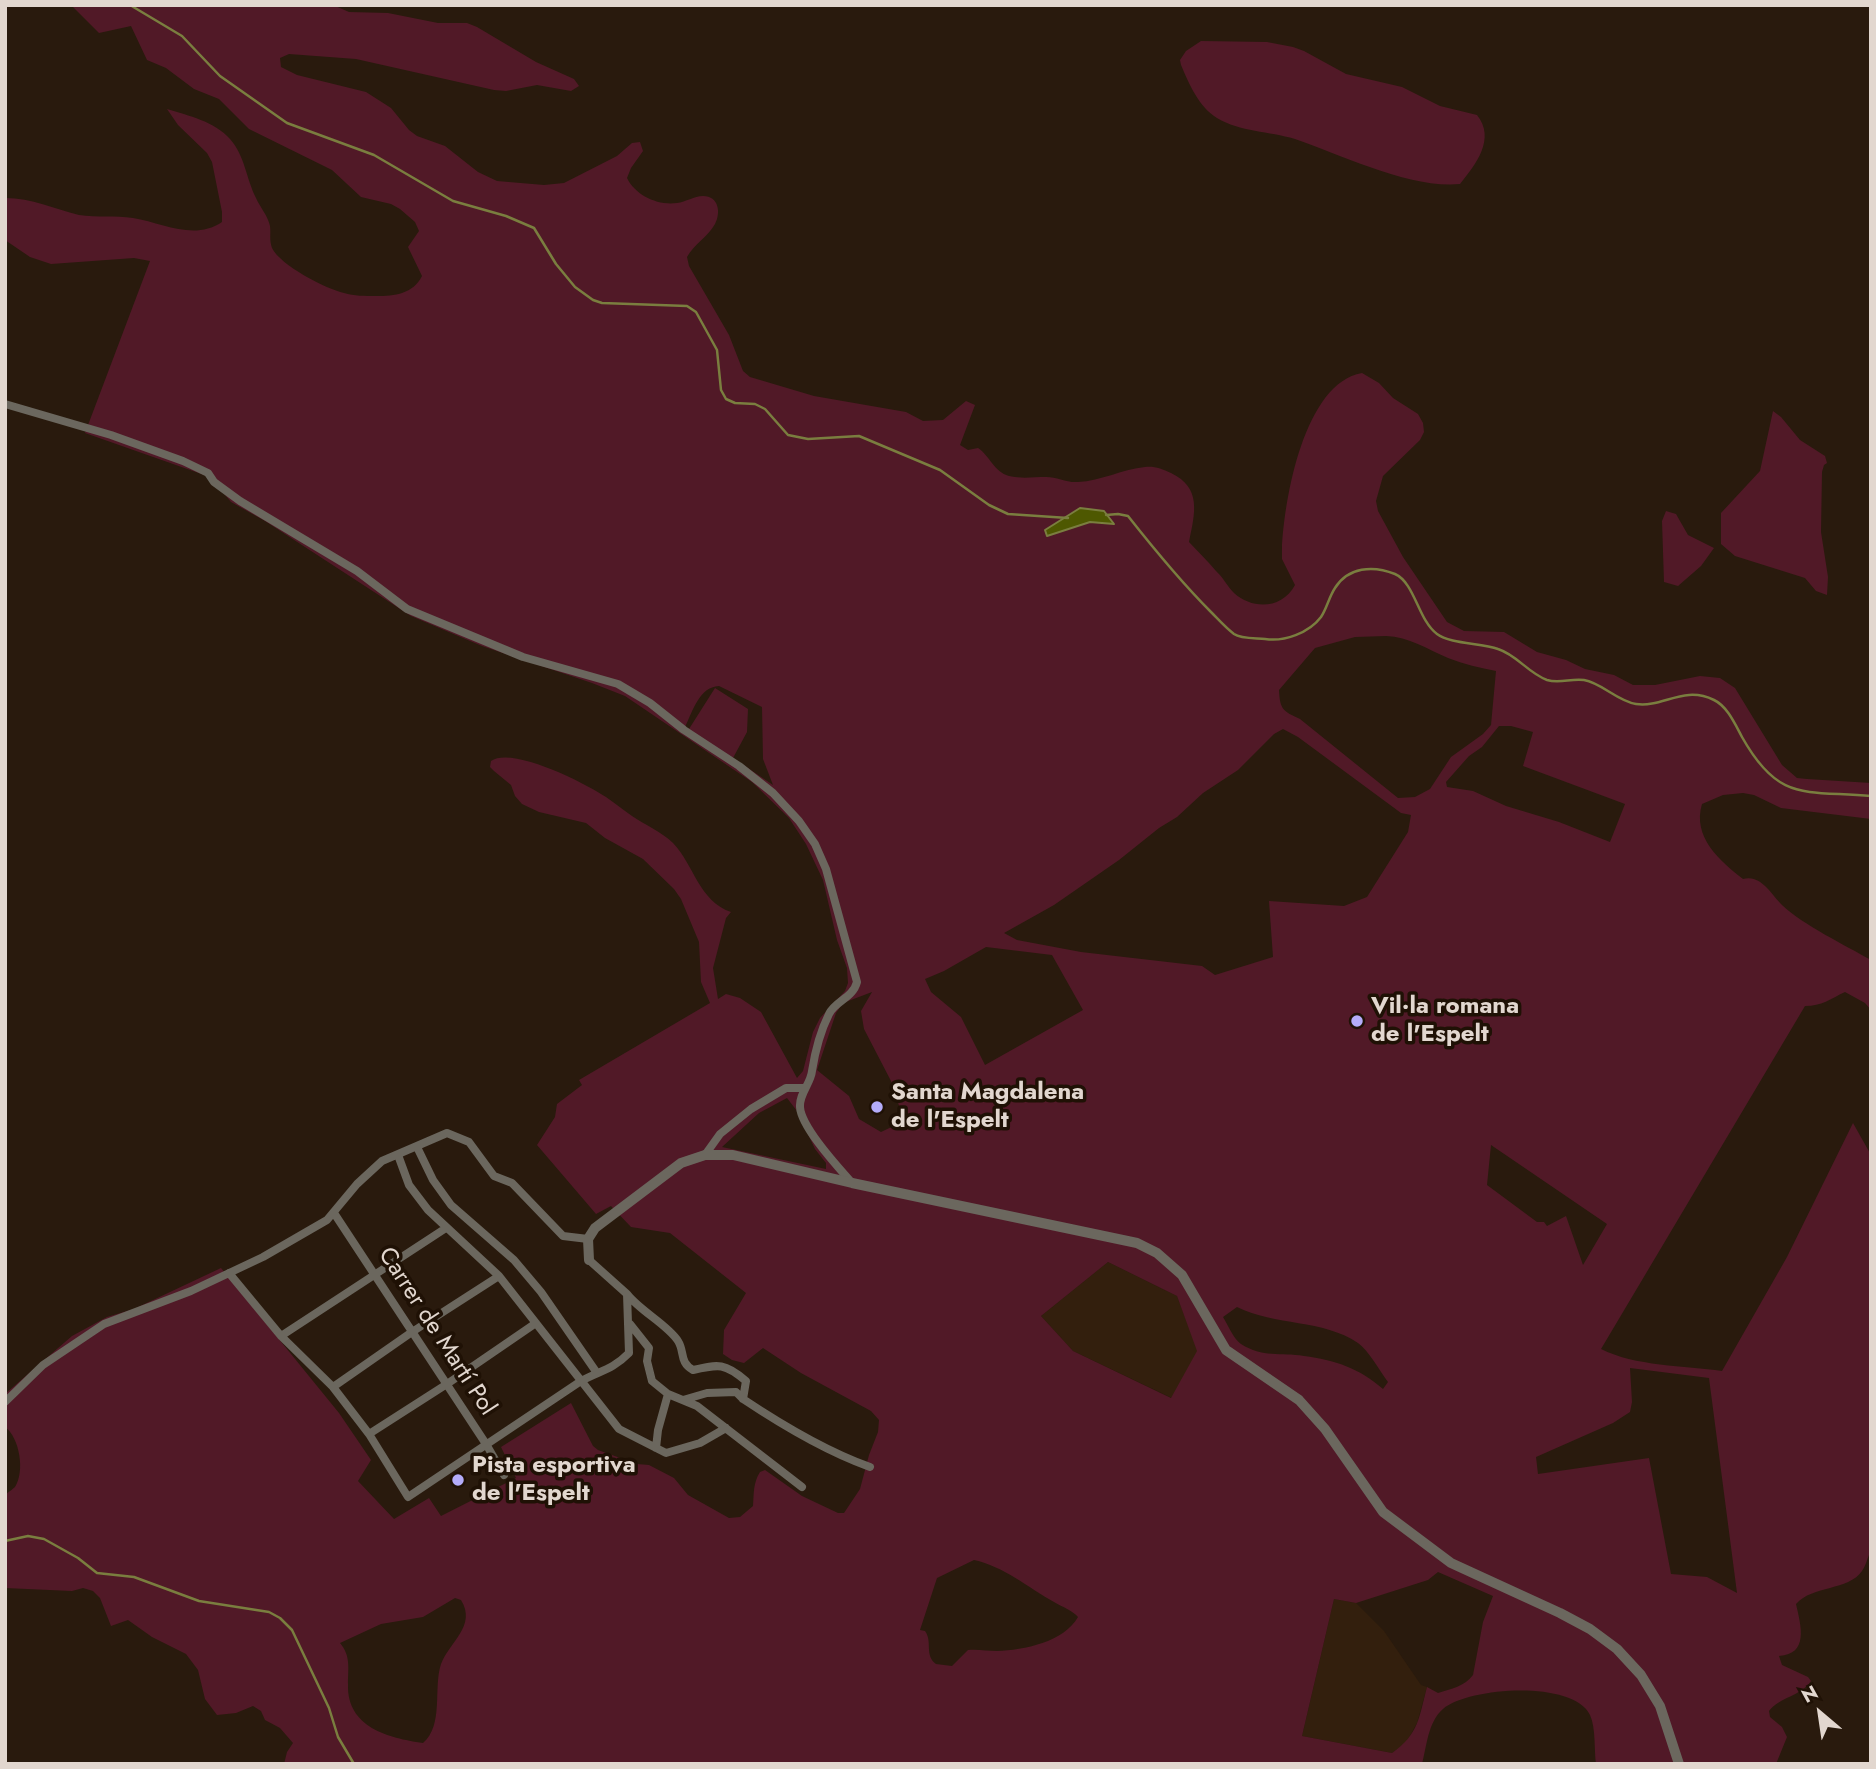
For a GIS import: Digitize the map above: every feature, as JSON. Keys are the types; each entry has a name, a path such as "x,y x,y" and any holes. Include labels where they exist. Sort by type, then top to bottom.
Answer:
{"street":[{"path":"5,404 111,435 201,469 229,494 357,571 377,589 407,609 523,657 618,684 650,703 773,793 795,816 817,848 826,869 857,982 848,997 830,1010 800,1108 810,1131 852,1183"},
{"path":"705,1155 720,1134 751,1110 786,1088 804,1088"},
{"path":"5,1402 43,1365 104,1324 191,1291 262,1257 327,1220 357,1184 382,1161 447,1133 469,1142 494,1176 512,1183 563,1236 588,1239"},
{"path":"417,1147 433,1180 451,1205 514,1260 541,1293 597,1373"},
{"path":"398,1155 409,1185 428,1210 499,1276 619,1429 666,1453 700,1443 726,1428"},
{"path":"743,1399 746,1381 733,1370 718,1364 692,1370 686,1366 679,1342 589,1260 588,1239 595,1228 681,1163 705,1155 733,1156 1137,1243 1157,1253 1182,1275 1226,1350 1299,1400 1325,1429 1383,1512 1451,1563 1560,1612 1617,1649 1641,1675 1660,1706 1679,1764"},
{"name":"Carrer de Martí Pol","path":"334,1213 486,1444 503,1475"},
{"path":"281,1336 446,1228"},
{"path":"229,1273 281,1336 333,1387 369,1434 408,1497 582,1381 613,1368 629,1353 627,1294"},
{"path":"333,1387 499,1276"},
{"path":"369,1434 536,1323"},
{"path":"630,1324 649,1349 647,1362 652,1381 667,1394 697,1406 802,1487"},
{"path":"683,1399 717,1391 736,1392 792,1430 846,1459 870,1467"},
{"path":"656,1448 667,1394"}],"shaded area":[{"path":"71,5 333,5 349,12 388,13 438,23 467,23 477,27 536,62 574,79 579,86 571,91 537,85 506,91 494,90 356,59 289,54 280,58 281,67 297,75 366,92 391,108 417,136 445,146 478,172 497,181 544,185 564,183 617,156 632,143 640,142 643,151 627,178 636,190 662,203 677,203 703,196 712,199 717,206 715,224 687,257 689,266 729,335 743,371 750,377 814,396 906,412 923,421 943,420 966,401 975,405 960,445 968,450 978,448 1000,471 1009,476 1050,477 1078,482 1145,467 1171,473 1188,486 1192,494 1194,511 1189,542 1234,593 1250,602 1275,603 1283,599 1295,585 1282,559 1282,549 1287,502 1301,446 1325,398 1342,381 1362,373 1418,414 1423,423 1424,432 1420,440 1383,476 1376,501 1378,511 1403,557 1447,622 1464,631 1504,632 1537,652 1566,660 1585,669 1614,675 1633,685 1655,685 1700,676 1720,678 1735,688 1782,765 1797,778 1871,783 1871,819 1781,808 1754,795 1743,793 1723,795 1702,804 1701,827 1710,847 1725,864 1743,879 1760,882 1801,920 1871,960 1871,1010 1865,1003 1845,992 1821,1003 1805,1006 1601,1349 1644,1362 1722,1371 1787,1257 1853,1123 1871,1155 1869,1555 1856,1577 1803,1598 1796,1604 1801,1638 1795,1650 1779,1656 1782,1665 1811,1681 1769,1711 1770,1717 1782,1727 1787,1737 1776,1764 1596,1764 1592,1720 1580,1704 1564,1696 1520,1691 1475,1696 1443,1709 1431,1727 1422,1764 284,1764 293,1743 280,1728 265,1720 261,1711 253,1706 236,1713 217,1715 205,1699 198,1670 186,1654 152,1637 128,1620 111,1626 100,1598 93,1591 83,1588 72,1591 5,1588 5,1495 18,1481 20,1464 14,1439 5,1427 5,1394 72,1336 107,1317 134,1309 221,1268 339,1413 371,1460 358,1481 394,1519 429,1498 441,1516 516,1478 501,1447 571,1403 593,1446 598,1450 637,1464 649,1465 674,1478 688,1495 729,1518 740,1517 753,1506 756,1480 760,1472 765,1470 802,1496 838,1513 844,1513 860,1489 878,1432 879,1420 871,1411 801,1373 763,1348 744,1363 723,1354 724,1330 746,1293 670,1233 631,1227 611,1206 596,1214 537,1145 555,1117 557,1104 582,1085 579,1080 710,1003 701,982 699,942 674,889 643,859 605,838 586,823 539,812 522,804 511,785 490,767 491,761 515,758 548,768 582,783 673,843 711,900 731,912 726,918 713,968 718,999 726,994 740,998 761,1012 797,1078 803,1071 813,1032 820,1018 845,991 848,983 847,968 837,940 823,880 806,844 789,818 752,782 625,696 482,646 411,616 265,521 231,502 210,477 85,433 150,261 134,258 51,264 30,257 5,240 5,198 34,202 79,215 133,218 178,229 201,230 222,222 212,162 167,109 209,123 230,139 239,153 269,222 272,248 294,269 326,287 360,296 403,293 414,287 422,276 408,247 419,231 415,222 400,209 391,204 361,197 332,170 249,129 219,99 194,89 166,68 147,60 131,26 99,33","holes":["1080,508 1090,522 1048,536 1045,530","1386,636 1402,639 1454,660 1496,671 1491,725 1451,757 1430,789 1415,797 1398,798 1300,719 1286,712 1280,702 1279,690 1315,648 1355,637","719,686 762,707 763,759 773,785 733,758 747,732 748,709 715,688 689,729 685,727 702,695 712,687","1499,726 1511,726 1533,732 1523,766 1625,804 1610,842 1559,822 1506,806 1473,791 1447,787 1446,782","1283,729 1298,737 1401,813 1411,815 1408,832 1367,897 1344,906 1269,901 1273,957 1215,975 1202,966 1081,952 1017,940 1004,933 1054,905 1119,860 1177,817 1203,793 1238,770 1274,734","986,947 1052,955 1083,1010 985,1065 961,1017 931,992 925,979","872,992 861,1011 864,1029 891,1081 904,1121 881,1132 859,1119 849,1096 817,1070 836,1013 843,1003","787,1098 797,1111 815,1149 826,1163 826,1169 722,1147 759,1113","1491,1145 1607,1224 1583,1265 1566,1216 1547,1226 1544,1222 1537,1222 1487,1185","1108,1262 1177,1296 1197,1351 1171,1398 1073,1351 1041,1316","1237,1307 1267,1317 1330,1330 1362,1346 1388,1382 1383,1389 1356,1370 1336,1363 1304,1356 1257,1351 1241,1344 1223,1317","1630,1368 1709,1378 1737,1593 1707,1577 1671,1574 1649,1458 1538,1474 1536,1457 1613,1423 1630,1412","974,1560 1005,1572 1078,1617 1063,1633 1042,1643 1008,1650 968,1650 952,1666 936,1664 932,1660 925,1631 920,1630 937,1578","1438,1572 1493,1596 1483,1622 1473,1675 1462,1684 1438,1693 1427,1687 1413,1732 1392,1753 1302,1736 1334,1599 1356,1603 1428,1580","455,1598 461,1600 465,1609 464,1626 441,1664 434,1726 423,1743 384,1734 372,1728 354,1711 348,1685 347,1658 340,1643 381,1624 423,1617"]},
{"path":"1201,41 1267,42 1293,47 1346,74 1402,87 1440,106 1477,115 1485,133 1482,151 1460,184 1440,184 1398,176 1295,139 1226,123 1200,101 1181,65 1180,60 1186,51"},
{"path":"1773,411 1800,440 1825,456 1827,463 1822,472 1821,532 1828,577 1827,595 1816,591 1805,578 1735,556 1721,544 1721,513 1760,471"},
{"path":"1080,508 1104,511 1114,524 1090,522 1047,536 1045,530"},
{"path":"1666,511 1676,514 1688,535 1714,548 1701,566 1678,586 1664,582 1662,521"},
{"path":"1108,1262 1177,1296 1198,1351 1172,1398 1073,1351 1041,1316"},
{"path":"1334,1599 1356,1603 1384,1631 1421,1685 1427,1687 1417,1723 1406,1743 1392,1753 1302,1736"}],"waterway":[{"path":"130,5 182,36 220,76 287,123 374,155 453,201 506,216 534,228 556,264 575,287 593,300 602,303 687,306 696,312 717,350 721,390 726,399 735,403 755,404 765,409 788,435 808,439 859,436 940,470 989,505 1008,514 1068,518"},
{"path":"1106,515 1128,516 1189,589 1237,636 1272,640 1296,635 1316,623 1335,588 1347,576 1362,570 1387,571 1402,579 1425,620 1443,637 1498,649 1547,680 1591,682 1636,704 1693,695 1714,700 1727,711 1755,758 1768,773 1782,783 1811,792 1871,796"},
{"path":"5,1541 28,1536 44,1539 78,1558 97,1573 134,1577 199,1601 269,1612 280,1618 292,1630 329,1708 338,1737 354,1764"}],"place":[{"name":"Vil·la romana de l'Espelt","path":"1357,1021"},
{"name":"Santa Magdalena de l'Espelt","path":"877,1107"},
{"name":"Pista esportiva de l'Espelt","path":"458,1480"}]}
